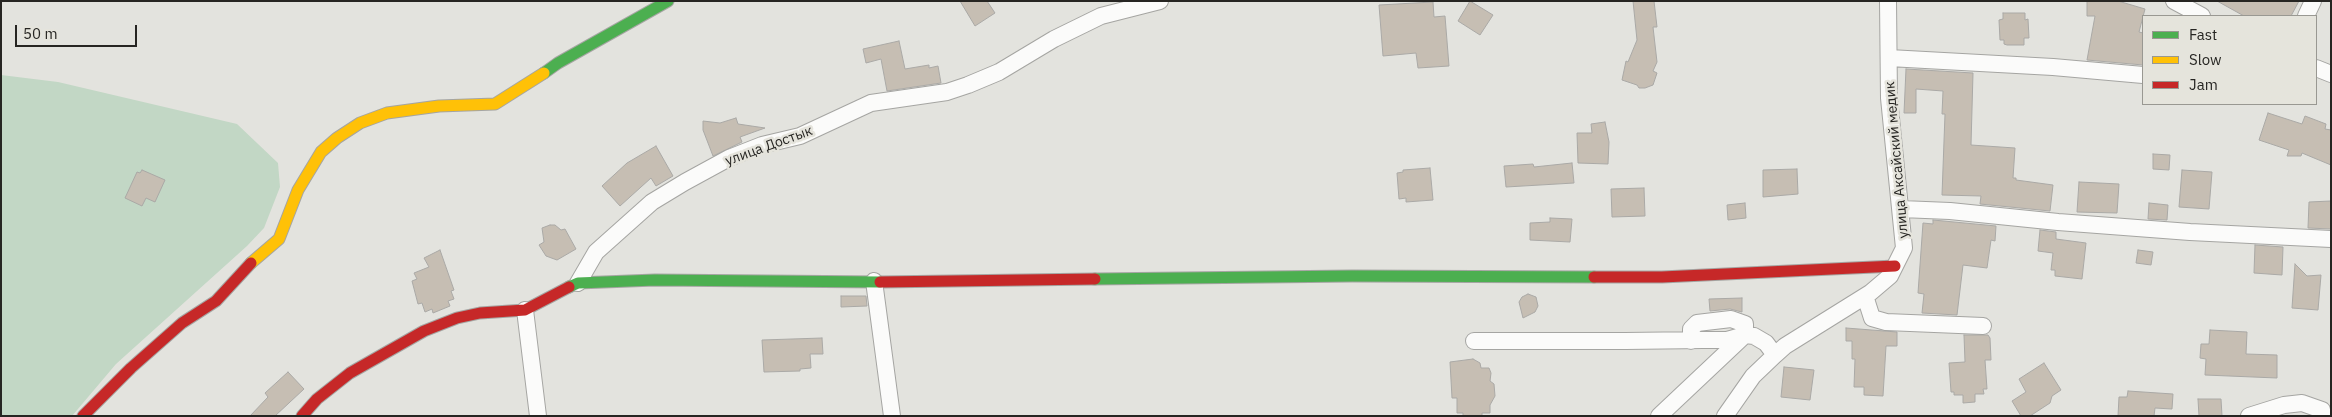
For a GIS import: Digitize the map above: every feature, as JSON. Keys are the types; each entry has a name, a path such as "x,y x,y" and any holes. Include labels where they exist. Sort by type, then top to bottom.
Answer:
{"street":[{"path":"83,416 131,368 182,323 216,301 253,260 279,238 298,190 321,152 337,138 360,123 387,114 439,106 495,104 529,84 558,63 668,1"},
{"name":"улица Достык","path":"578,283 596,252 652,202 729,158 762,146 800,136 871,103 947,92 968,85 999,72 1054,39 1101,16 1160,1"},
{"name":"улица Аксайский медик","path":"1725,416 1753,376 1785,346 1865,296 1890,276 1904,248 1889,98 1888,1"},
{"path":"2174,1 2200,15"},
{"path":"2306,15 2313,1"},
{"path":"1889,58 2053,67 2142,75"},
{"path":"2317,68 2331,74"},
{"path":"1901,209 1950,211 2058,222 2190,232 2331,239"},
{"path":"302,416 317,399 350,373 441,324 480,313 525,310 578,283 655,280 874,281 1371,276 1662,277 1895,266"},
{"path":"874,281 892,416"},
{"path":"1865,296 1872,318 1886,322 1983,326"},
{"path":"525,310 538,416"},
{"path":"1474,341 1727,340 1745,335 1754,336 1766,343 1775,355"},
{"path":"1659,416 1745,335"},
{"path":"2249,416 2284,405 2302,403 2322,410 2323,416"}],"green space":[{"path":"1,75 58,82 237,124 278,163 280,187 264,228 247,246 116,364 72,416 1,416"}],"building":[{"path":"960,1 987,1 995,13 975,26"},
{"path":"1470,1 1493,15 1480,35 1458,21"},
{"path":"1633,1 1654,1 1657,27 1653,27 1657,62 1653,71 1657,73 1653,85 1645,88 1639,88 1637,85 1622,80 1626,61 1628,62 1637,40"},
{"path":"2087,1 2118,1 2145,9 2139,32 2142,33 2142,65 2087,60 2095,16 2087,16"},
{"path":"2217,1 2299,1 2292,15 2242,15"},
{"path":"1433,2 1434,17 1445,16 1449,66 1418,68 1416,53 1383,56 1379,5"},
{"path":"2003,13 2025,13 2025,20 2028,19 2029,38 2024,38 2024,45 2007,45 2004,44 2004,40 2000,40 1999,20 2003,19"},
{"path":"899,41 905,69 929,65 929,68 938,66 941,83 887,91 881,59 866,63 863,49"},
{"path":"1906,69 1973,73 1971,145 2015,148 2013,178 2053,185 2050,211 1980,204 1981,196 1942,195 1945,114 1942,114 1943,91 1916,89 1916,113 1904,113"},
{"path":"2268,113 2302,124 2305,116 2326,124 2325,129 2331,130 2331,165 2302,153 2301,156 2287,156 2289,150 2259,140"},
{"path":"736,118 738,124 765,128 740,137 742,142 713,156 703,130 703,121 720,123"},
{"path":"1605,122 1609,142 1608,164 1578,163 1577,133 1592,133 1591,124"},
{"path":"656,146 673,176 656,186 651,178 620,206 602,186 627,163"},
{"path":"2153,154 2170,155 2169,170 2153,169"},
{"path":"1572,163 1574,183 1506,187 1504,166 1533,164 1534,167"},
{"path":"1430,168 1433,200 1406,202 1406,198 1399,199 1397,173 1403,172 1403,170"},
{"path":"1797,169 1798,194 1763,197 1763,170"},
{"path":"142,170 165,180 155,202 146,198 142,206 125,198 137,172 140,173"},
{"path":"2182,170 2212,172 2209,209 2179,207"},
{"path":"2079,182 2119,184 2117,213 2077,212"},
{"path":"1644,188 1645,216 1612,217 1611,189"},
{"path":"2331,201 2331,229 2308,228 2309,202"},
{"path":"1745,203 1746,218 1728,220 1727,205"},
{"path":"2149,203 2168,205 2167,220 2148,219"},
{"path":"1550,218 1572,219 1570,242 1530,240 1530,223 1550,222"},
{"path":"1933,220 1996,226 1995,241 1991,240 1987,268 1963,265 1957,315 1922,313 1924,294 1918,293 1923,223 1933,224"},
{"path":"555,225 561,230 565,229 576,249 557,260 546,256 539,245 544,242 542,228"},
{"path":"2040,230 2056,232 2056,239 2086,243 2082,279 2055,276 2055,270 2051,270 2053,253 2038,251"},
{"path":"2255,245 2283,247 2282,275 2254,273"},
{"path":"440,250 454,290 451,291 454,299 448,301 450,306 433,313 432,309 425,312 422,303 418,304 412,281 417,279 414,273 429,267 424,258"},
{"path":"2138,250 2153,252 2151,265 2136,263"},
{"path":"2295,264 2307,276 2321,275 2318,310 2292,308"},
{"path":"1528,294 1536,297 1538,306 1535,312 1523,318 1519,302 1522,297"},
{"path":"841,296 866,296 867,306 841,307"},
{"path":"1742,298 1742,312 1730,309 1710,311 1709,299"},
{"path":"1846,328 1897,332 1897,346 1886,346 1883,396 1864,395 1864,387 1854,387 1855,359 1852,359 1852,341 1846,341"},
{"path":"2210,330 2247,332 2246,354 2277,355 2277,378 2205,375 2206,359 2200,358 2201,344 2209,344"},
{"path":"1964,335 1988,335 1990,338 1991,360 1985,360 1987,389 1983,389 1984,394 1975,394 1975,402 1963,403 1963,395 1954,395 1954,392 1951,392 1949,363 1965,362"},
{"path":"822,338 823,354 810,354 811,368 800,369 800,371 764,372 762,340"},
{"path":"1473,359 1480,363 1481,368 1489,368 1491,373 1490,381 1494,384 1495,396 1490,405 1490,413 1482,413 1482,416 1463,416 1463,413 1457,413 1457,398 1452,398 1450,362"},
{"path":"2044,363 2061,390 2052,396 2050,403 2030,416 2021,416 2012,401 2026,392 2019,379"},
{"path":"1784,367 1814,370 1810,400 1781,397"},
{"path":"288,372 304,389 275,416 250,416 268,397 265,393"},
{"path":"2128,391 2173,394 2172,409 2155,408 2154,416 2118,416 2119,397 2127,397"},
{"path":"2198,399 2221,399 2222,416 2199,416"}],"traffic: fast":[{"path":"544,73 558,63 668,1"},
{"path":"1095,279 1352,276 1594,277"},
{"path":"569,287 578,283 655,280 880,282"}],"traffic: slow":[{"path":"251,263 279,239 298,190 321,152 337,138 360,123 387,113 439,106 495,104 544,73"}],"traffic: jam":[{"path":"83,416 131,368 182,323 216,301 251,263"},
{"path":"1594,277 1662,277 1895,266"},
{"path":"880,282 1095,279"},
{"path":"302,416 317,399 350,373 424,331 457,318 480,313 525,310 569,287"}]}
